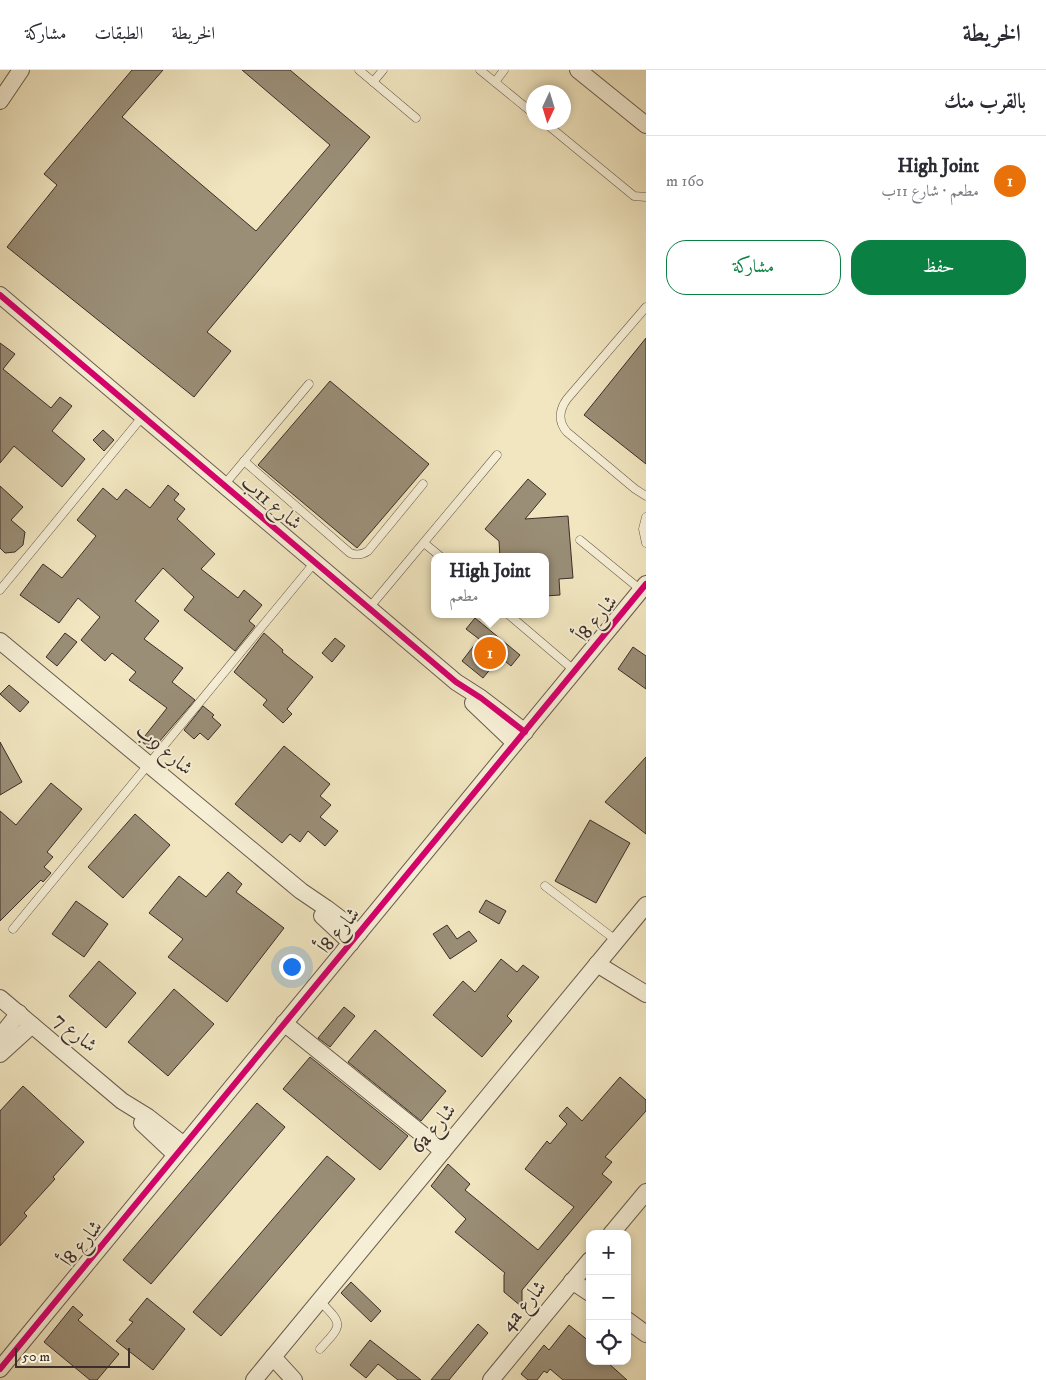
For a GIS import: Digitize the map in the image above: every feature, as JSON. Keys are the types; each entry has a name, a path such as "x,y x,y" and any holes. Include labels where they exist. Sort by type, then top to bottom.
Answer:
{"street":[{"path":"0,101 20,70"},
{"path":"578,70 646,125"},
{"name":"شارع 11ب","path":"0,295 456,682 485,715 520,738"},
{"name":"شارع 8أ","path":"0,1369 644,587"},
{"name":"شارع 9ب","path":"0,641 301,892 325,919 355,938"},
{"name":"6a شارع","path":"263,1368 646,905"},
{"path":"601,959 646,989"},
{"path":"601,959 646,994"},
{"name":"شارع 7","path":"0,998 122,1101 141,1123 180,1150"},
{"path":"0,1037 19,1014"},
{"path":"284,1023 443,1151"},
{"path":"0,1054 32,1025"},
{"path":"614,1230 646,1192"},
{"name":"4a شارع","path":"490,1380 583,1272"},
{"path":"631,1323 646,1334"},
{"path":"263,1368 279,1380"},
{"path":"263,1368 294,1380"}],"lane":[{"path":"359,70 416,118"},
{"path":"374,82 383,70"},
{"path":"480,70 526,107"},
{"path":"495,82 504,70"},
{"path":"554,130 634,196 638,198 646,197"},
{"path":"646,307 567,399 563,405 560,417 567,432 634,489 646,496"},
{"path":"224,485 309,384"},
{"path":"0,590 143,416"},
{"path":"369,608 497,455"},
{"path":"244,461 354,555 360,555 368,551 423,484"},
{"path":"646,517 643,529 646,543"},
{"path":"580,540 644,587"},
{"path":"424,543 435,553"},
{"path":"13,929 315,562"},
{"path":"513,618 575,671"},
{"path":"545,886 617,941"},
{"path":"320,1301 336,1317 338,1325 336,1332 320,1349"}],"building":[{"path":"132,70 163,70 122,117 256,231 330,145 242,70 290,70 370,137 207,332 231,351 194,397 7,247 57,185 44,174"},
{"path":"646,338 646,464 584,415"},
{"path":"0,343 15,354 3,369 51,408 60,397 72,406 52,431 85,459 62,487 14,446 0,463"},
{"path":"330,381 429,464 357,548 258,465"},
{"path":"103,430 114,440 104,451 93,440"},
{"path":"528,479 546,494 525,519 568,516 573,578 559,579 560,595 549,596 549,553 500,553 499,541 485,529"},
{"path":"168,485 179,494 174,500 185,509 177,519 215,554 201,569 238,598 244,590 262,605 249,621 255,626 235,651 184,610 194,597 163,568 135,601 159,621 144,639 183,668 172,682 195,700 152,750 141,741 167,708 129,680 136,672 112,653 105,661 81,640 100,617 78,598 59,623 20,595 43,564 62,578 96,536 77,520 103,488 117,500 126,489 150,508"},
{"path":"0,486 23,507 11,520 25,532 23,545 15,552 5,553 0,548"},
{"path":"475,618 520,655 511,666 500,657 483,678 462,661 479,639 466,629"},
{"path":"65,633 77,642 57,666 46,657"},
{"path":"264,633 283,650 282,652 313,677 287,709 292,714 283,723 263,705 267,700 234,672"},
{"path":"335,638 345,646 332,662 322,653"},
{"path":"633,647 646,656 646,689 618,669"},
{"path":"9,685 29,702 20,712 0,694"},
{"path":"203,706 214,715 212,717 221,725 208,740 200,733 194,739 184,730"},
{"path":"0,742 22,782 0,795"},
{"path":"284,746 330,784 320,796 331,805 320,817 338,831 325,846 308,831 300,842 290,834 282,843 235,804"},
{"path":"646,757 646,834 605,802"},
{"path":"51,783 82,809 47,852 53,857 44,867 51,873 43,882 41,880 0,921 0,811 16,825"},
{"path":"135,814 170,845 123,898 88,867"},
{"path":"590,820 630,843 596,903 555,881"},
{"path":"228,872 242,884 236,892 284,928 227,1002 168,957 183,939 149,913 179,876 206,897"},
{"path":"486,900 506,911 499,924 479,912"},
{"path":"76,901 108,924 84,957 52,934"},
{"path":"447,925 457,939 469,931 477,941 450,959 433,934"},
{"path":"501,959 517,972 523,965 539,977 507,1016 512,1021 482,1057 433,1015 463,981 475,992"},
{"path":"99,961 136,993 106,1028 69,996"},
{"path":"174,989 214,1024 168,1076 128,1042"},
{"path":"344,1007 355,1016 330,1047 318,1038"},
{"path":"375,1030 446,1091 421,1121 348,1062"},
{"path":"310,1057 408,1136 380,1170 283,1089"},
{"path":"620,1077 646,1100 646,1111 605,1157 612,1162 602,1174 612,1182 522,1290 522,1307 504,1292 505,1273 455,1232 466,1219 431,1186 448,1164 470,1184 465,1190 538,1250 574,1207 525,1169 547,1141 550,1144 567,1124 559,1116 567,1107 582,1121"},
{"path":"23,1086 84,1142 53,1177 55,1179 24,1213 27,1216 0,1246 0,1111"},
{"path":"257,1103 285,1127 151,1284 123,1260"},
{"path":"327,1156 355,1179 221,1336 193,1312"},
{"path":"351,1282 381,1311 371,1322 341,1293"},
{"path":"147,1298 185,1329 153,1370 116,1341 133,1322 129,1320"},
{"path":"73,1306 83,1315 78,1320 119,1354 97,1380 90,1380 44,1342"},
{"path":"478,1324 488,1333 449,1380 431,1380"},
{"path":"569,1325 586,1339 586,1365 610,1365 627,1380 563,1380 550,1369 547,1373 544,1371 537,1380 528,1380 521,1374 544,1345 549,1350"},
{"path":"370,1340 421,1380 398,1380 378,1364 366,1378 350,1365"}],"cycle path":[{"path":"0,295 456,682 481,698 525,732"},
{"path":"0,1369 646,584"}],"place":[{"name":"High Joint","path":"490,653"}]}
